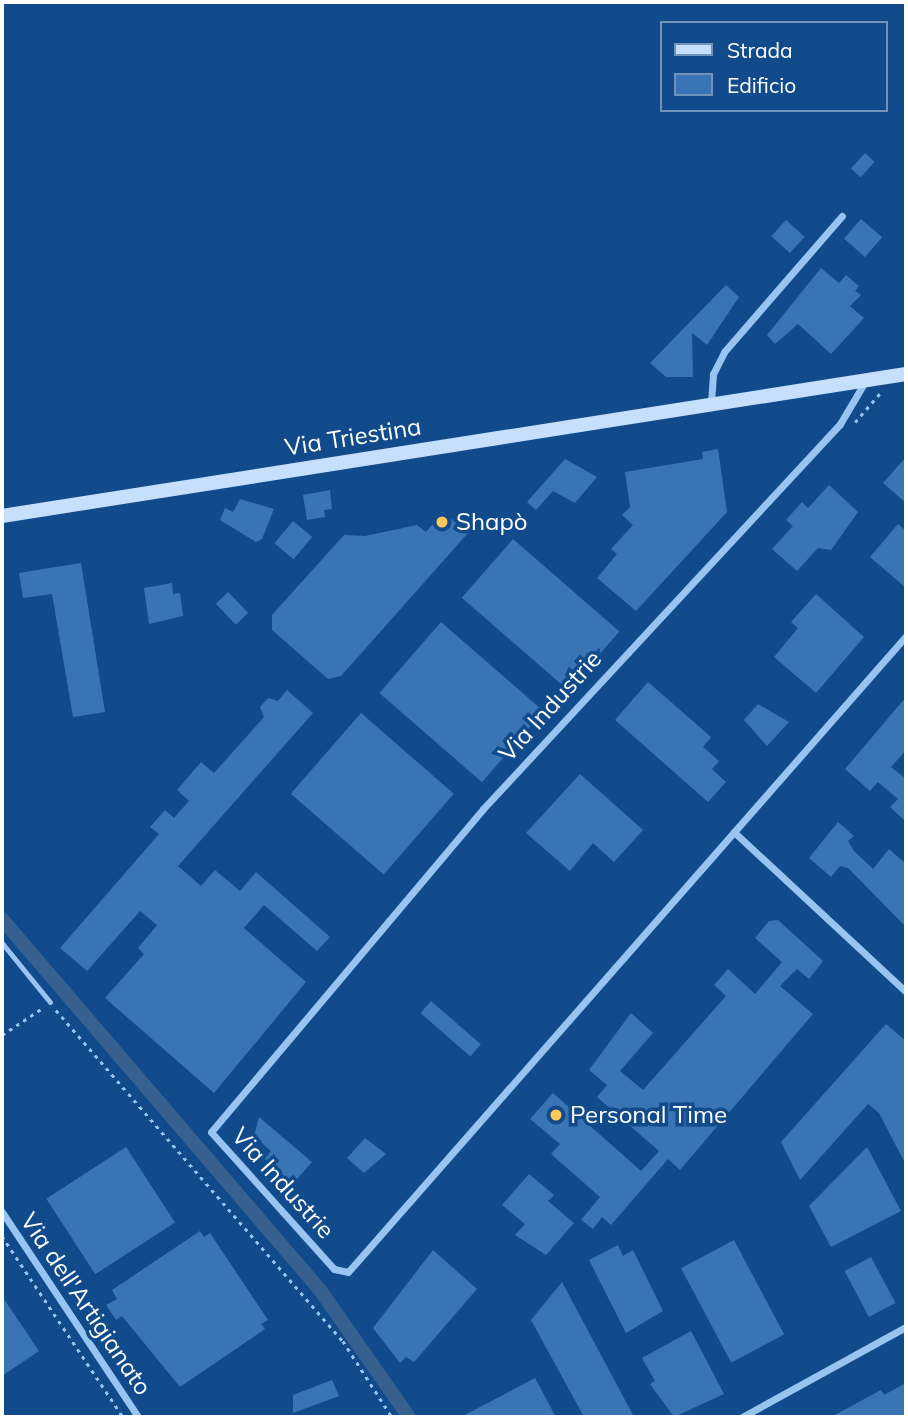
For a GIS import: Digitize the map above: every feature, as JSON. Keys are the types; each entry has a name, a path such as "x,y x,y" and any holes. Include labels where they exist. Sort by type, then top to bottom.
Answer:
{"main road":[{"name":"Via Triestina","path":"2,516 906,374"}],"street":[{"path":"711,403 713,374 724,352 842,216"},
{"name":"Via Industrie","path":"867,379 840,424 483,808 211,1132 334,1269 348,1272 906,636"},
{"path":"734,832 906,992"},
{"name":"Via dell'Artigianato","path":"2,1212 138,1417"},
{"path":"742,1417 906,1327"}],"lane":[{"path":"2,943 50,1003"}],"path":[{"path":"2,1035 50,1003 343,1341 392,1417"},
{"path":"2,1236 122,1417"}],"building":[{"path":"865,153 875,162 861,177 851,169"},
{"path":"861,219 882,237 865,257 844,239"},
{"path":"786,220 805,237 790,253 771,236"},
{"path":"821,268 839,283 846,275 859,286 855,291 861,295 850,306 864,318 831,354 798,324 775,344 767,335"},
{"path":"726,285 739,297 707,345 692,333 693,377 666,377 650,363"},
{"path":"718,449 727,512 636,611 597,578 617,554 611,549 633,525 622,515 630,507 625,472 703,459 702,452"},
{"path":"906,457 906,503 883,483"},
{"path":"565,459 597,477 575,503 553,491 536,510 527,502"},
{"path":"829,485 858,512 831,550 818,548 797,571 772,549 793,526 786,520 802,502 808,508"},
{"path":"330,490 332,509 324,510 325,517 307,520 303,495"},
{"path":"240,499 274,509 262,539 256,542 220,520 225,508 233,512"},
{"path":"443,512 468,533 341,676 328,679 272,630 272,615 344,535 365,536 417,525 426,532"},
{"path":"293,521 312,537 294,559 274,543"},
{"path":"898,524 906,531 906,588 870,557"},
{"path":"513,539 619,632 568,690 462,598"},
{"path":"81,563 105,712 73,717 52,594 23,598 19,573"},
{"path":"172,583 173,594 180,593 183,616 149,624 144,588"},
{"path":"228,592 248,613 236,625 216,604"},
{"path":"816,594 864,637 816,693 774,657 798,628 791,622"},
{"path":"441,622 544,711 482,782 379,693"},
{"path":"648,682 711,737 703,747 719,761 712,769 726,782 708,802 615,720"},
{"path":"287,690 313,713 178,866 201,886 215,870 240,891 256,872 330,937 317,951 264,905 244,928 306,982 214,1093 105,998 144,954 138,948 157,925 140,911 87,971 60,948 159,834 150,827 165,810 174,818 189,801 177,790 201,762 214,773 264,717 260,707 268,698 278,701"},
{"path":"906,697 906,750 891,767 906,779 906,822 890,807 898,799 878,782 870,791 845,769"},
{"path":"758,704 789,722 767,746 744,720"},
{"path":"361,713 454,794 384,874 291,794"},
{"path":"580,774 643,830 614,862 593,843 570,871 526,833"},
{"path":"838,822 854,836 848,841 854,851 873,869 889,849 906,864 906,927 848,868 840,866 831,877 809,858"},
{"path":"778,920 823,961 809,979 797,969 780,986 813,1014 680,1170 668,1159 611,1225 602,1217 593,1229 581,1220 600,1197 551,1154 560,1144 530,1119 553,1093 641,1171 659,1151 597,1097 607,1085 589,1070 631,1013 653,1033 620,1071 643,1090 726,996 714,985 728,969 755,994 782,962 755,938 769,921"},
{"path":"431,1001 481,1044 470,1056 421,1013"},
{"path":"886,1024 906,1041 906,1165 879,1113 868,1104 800,1180 781,1142"},
{"path":"259,1117 312,1162 290,1187 265,1159 271,1151 254,1136"},
{"path":"365,1138 386,1154 364,1173 347,1158"},
{"path":"126,1147 175,1222 95,1274 46,1199"},
{"path":"867,1147 901,1211 831,1247 809,1206"},
{"path":"529,1174 554,1195 548,1201 574,1223 546,1255 515,1235 525,1224 502,1205"},
{"path":"200,1231 204,1237 210,1233 268,1320 261,1324 265,1329 180,1387 122,1316 116,1320 106,1305 117,1299 112,1290"},
{"path":"734,1240 784,1334 731,1363 681,1268"},
{"path":"618,1245 623,1256 633,1250 663,1311 626,1333 589,1260"},
{"path":"433,1250 477,1289 414,1362 406,1357 400,1363 373,1328"},
{"path":"871,1257 895,1303 869,1317 845,1271"},
{"path":"562,1282 634,1417 584,1417 531,1320"},
{"path":"2,1296 39,1351 2,1376"},
{"path":"691,1331 724,1394 674,1417 650,1384 655,1381 642,1358"},
{"path":"535,1378 556,1417 461,1417"},
{"path":"332,1380 339,1396 293,1413 293,1395"},
{"path":"906,1383 906,1417 831,1417 881,1390 884,1395"}],"waterway":[{"path":"2,919 320,1290 409,1417"}],"place":[{"name":"Shapò","path":"442,522"},
{"name":"Personal Time","path":"556,1115"}]}
